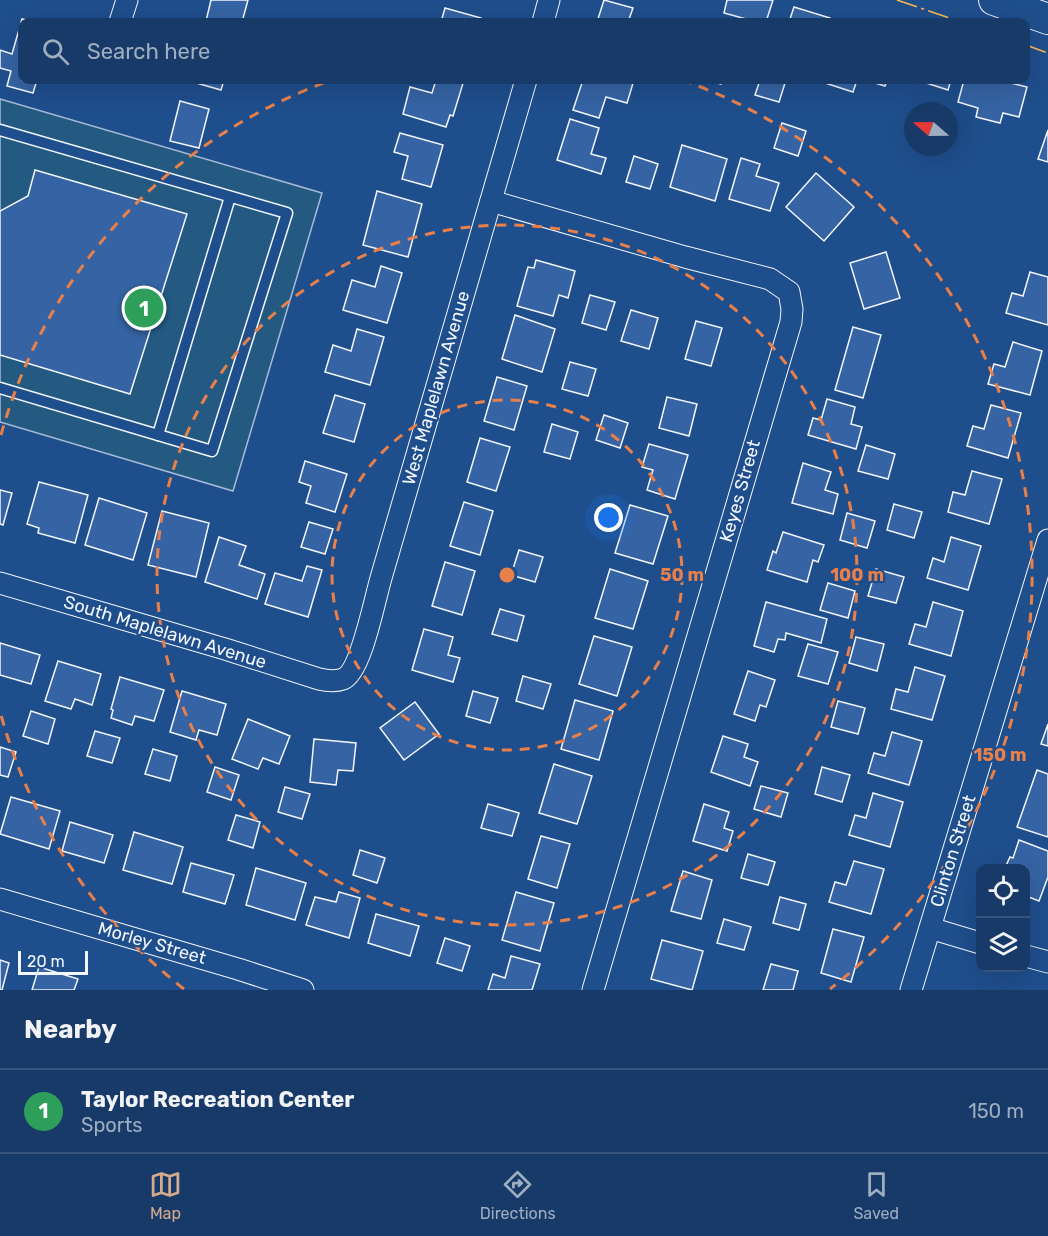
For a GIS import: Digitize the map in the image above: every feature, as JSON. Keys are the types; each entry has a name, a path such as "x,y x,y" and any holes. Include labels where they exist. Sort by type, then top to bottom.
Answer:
{"main road":[{"path":"994,0 1048,19"}],"street":[{"path":"121,18 127,0"},
{"path":"544,18 549,0"},
{"name":"West Maplelawn Avenue","path":"329,681 345,679 360,655 525,84"},
{"name":"Keyes Street","path":"491,201 770,279 789,292 792,309 791,322 593,990"},
{"name":"Clinton Street","path":"911,990 1048,540"},
{"name":"South Maplelawn Avenue","path":"0,583 329,681"},
{"name":"Morley Street","path":"0,899 303,990"},
{"path":"930,928 976,942"},
{"path":"1030,957 1048,962"}],"lane":[{"path":"0,130 287,213 212,451 0,388"},
{"path":"158,435 230,197"}],"shaded area":[{"path":"0,99 322,193 233,491 0,422"}],"building":[{"path":"211,0 248,0 243,18 207,18"},
{"path":"604,0 633,8 629,18 598,18"},
{"path":"727,0 773,0 767,18 742,18 724,13"},
{"path":"794,7 830,18 790,18"},
{"path":"445,8 481,18 442,18"},
{"path":"18,33 18,84 36,84 33,93 7,86 11,71 0,68 0,50 12,54"},
{"path":"200,84 223,84 221,90"},
{"path":"435,84 463,84 453,116 450,115 446,127 403,114 410,87 432,93"},
{"path":"582,84 633,84 627,103 606,97 599,118 573,110"},
{"path":"759,84 785,84 779,102 755,95"},
{"path":"828,84 856,84 853,92"},
{"path":"929,84 950,84 948,90"},
{"path":"963,84 1015,84 1027,87 1019,117 1003,113 1000,123 976,117 978,108 958,102"},
{"path":"180,101 209,109 199,148 170,141"},
{"path":"570,119 599,128 591,154 606,158 601,174 557,160"},
{"path":"782,123 806,131 798,156 774,148"},
{"path":"1048,130 1048,162 1038,159"},
{"path":"400,133 443,145 431,187 402,179 408,156 394,152"},
{"path":"682,145 727,159 715,201 670,187"},
{"path":"634,156 658,164 650,189 626,182"},
{"path":"741,158 760,164 756,176 779,183 770,211 729,199"},
{"path":"35,170 187,214 130,394 0,355 0,211 28,196"},
{"path":"816,173 854,207 824,241 786,207"},
{"path":"377,191 422,204 408,257 363,245"},
{"path":"886,252 900,298 864,309 850,263"},
{"path":"536,260 575,271 568,298 559,295 553,316 517,306 528,267 534,268"},
{"path":"381,266 402,273 387,323 343,310 352,280 375,287"},
{"path":"1030,272 1048,277 1048,325 1006,313 1012,293 1023,296"},
{"path":"590,295 615,302 606,330 582,323"},
{"path":"631,310 658,318 649,349 621,341"},
{"path":"515,315 555,329 542,372 502,359"},
{"path":"696,321 722,328 711,366 685,359"},
{"path":"853,327 881,335 863,398 835,390"},
{"path":"357,329 384,337 370,385 325,372 333,345 351,351"},
{"path":"1013,342 1042,351 1030,395 988,384 994,364 1005,367"},
{"path":"570,362 596,369 588,396 562,389"},
{"path":"497,377 527,386 514,430 484,421"},
{"path":"335,395 365,404 354,442 323,433"},
{"path":"667,397 697,404 689,436 659,428"},
{"path":"827,399 855,407 851,424 862,427 856,449 808,435 813,418 821,420"},
{"path":"991,405 1021,413 1008,458 967,446 973,426 984,429"},
{"path":"604,415 628,423 620,448 596,440"},
{"path":"552,424 578,432 570,459 544,452"},
{"path":"480,438 510,447 496,491 467,482"},
{"path":"649,444 688,455 675,499 647,490 653,470 642,467"},
{"path":"866,445 895,454 888,479 858,471"},
{"path":"305,461 347,474 335,512 306,503 311,486 299,482"},
{"path":"803,463 831,472 825,490 838,494 833,514 792,503"},
{"path":"972,471 1002,479 989,524 948,512 953,492 965,495"},
{"path":"39,482 88,495 75,543 38,533 39,528 27,524"},
{"path":"0,490 12,493 3,525 0,524"},
{"path":"99,498 147,513 133,560 85,545"},
{"path":"464,502 493,511 480,555 450,546"},
{"path":"894,504 922,512 914,538 887,530"},
{"path":"630,505 668,516 653,564 615,553"},
{"path":"162,511 209,523 196,577 148,565"},
{"path":"847,513 875,521 867,548 840,540"},
{"path":"309,522 333,529 325,554 301,547"},
{"path":"783,532 824,545 818,562 813,560 807,582 767,570 773,551 776,553"},
{"path":"219,537 246,546 239,565 265,574 257,599 205,582"},
{"path":"951,537 981,546 968,590 927,578 933,558 944,562"},
{"path":"519,550 543,557 535,582 511,575"},
{"path":"445,562 475,571 462,615 432,606"},
{"path":"307,566 322,570 308,617 265,604 275,573 302,581"},
{"path":"610,569 648,581 633,629 595,618"},
{"path":"876,569 904,577 896,603 868,596"},
{"path":"828,583 855,591 848,618 820,610"},
{"path":"766,602 827,619 821,643 786,633 785,640 778,639 774,652 754,646"},
{"path":"933,602 963,611 951,656 909,644 915,624 926,627"},
{"path":"500,609 524,616 517,641 492,634"},
{"path":"424,629 453,637 448,655 460,658 453,682 412,670"},
{"path":"594,636 632,647 617,696 579,684"},
{"path":"856,637 884,644 877,671 849,663"},
{"path":"0,643 40,655 31,684 0,675"},
{"path":"808,644 838,652 828,684 798,676"},
{"path":"58,661 101,674 92,705 75,699 71,709 45,701"},
{"path":"915,667 945,676 932,720 891,709 896,689 908,692"},
{"path":"748,671 775,680 766,707 760,705 755,721 734,714"},
{"path":"523,676 551,684 543,709 516,701"},
{"path":"120,677 164,690 154,721 135,716 132,725 111,718 113,710 111,709"},
{"path":"182,691 226,704 217,735 199,730 196,740 170,732"},
{"path":"473,691 498,698 490,723 466,716"},
{"path":"575,700 613,711 599,760 561,749"},
{"path":"838,701 865,708 858,734 831,727"},
{"path":"415,702 439,734 404,760 380,728"},
{"path":"31,711 55,719 48,744 23,736"},
{"path":"248,719 290,736 279,764 263,758 258,769 232,759"},
{"path":"1048,724 1048,746 1041,744"},
{"path":"95,731 120,738 112,763 87,756"},
{"path":"892,732 922,741 909,785 868,773 874,753 885,756"},
{"path":"723,736 748,744 744,757 758,762 750,786 711,772"},
{"path":"314,739 356,743 353,771 338,770 336,785 310,782"},
{"path":"0,747 16,752 8,777 0,775"},
{"path":"153,749 177,756 170,781 145,774"},
{"path":"554,764 592,776 577,824 539,813"},
{"path":"215,767 239,775 231,800 207,792"},
{"path":"822,767 850,775 842,802 815,794"},
{"path":"1037,770 1048,774 1048,837 1017,827"},
{"path":"761,786 788,793 781,817 754,809"},
{"path":"285,787 310,794 302,819 278,812"},
{"path":"873,793 903,802 890,847 849,835 855,815 866,818"},
{"path":"11,797 60,811 49,849 0,834"},
{"path":"488,804 519,813 512,836 481,828"},
{"path":"704,804 729,812 724,828 733,831 727,851 693,841"},
{"path":"236,815 260,822 253,848 228,840"},
{"path":"70,822 113,835 104,863 62,851"},
{"path":"134,832 183,847 172,884 123,870"},
{"path":"541,836 570,844 557,888 528,879"},
{"path":"1019,840 1048,851 1048,877 1039,901 1030,898 1030,864 1007,864 1010,857 1013,858"},
{"path":"360,850 385,858 377,883 353,875"},
{"path":"748,854 775,862 768,885 741,878"},
{"path":"854,861 884,869 871,914 829,902 835,882 846,885"},
{"path":"191,863 234,875 225,904 183,892"},
{"path":"256,868 306,883 295,920 246,905"},
{"path":"683,871 712,880 701,919 671,911"},
{"path":"339,892 360,898 349,938 306,925 315,897 336,902"},
{"path":"516,892 554,903 540,951 502,940"},
{"path":"780,897 806,904 799,930 773,923"},
{"path":"376,914 419,926 410,956 368,943"},
{"path":"724,919 751,927 744,950 717,943"},
{"path":"833,929 864,937 851,982 821,973"},
{"path":"445,938 470,946 462,971 437,963"},
{"path":"662,940 703,951 692,990 651,979"},
{"path":"511,956 540,964 532,990 488,990 493,974 505,978"},
{"path":"0,960 9,963 2,990 0,990"},
{"path":"771,964 798,971 793,990 763,990"},
{"path":"39,967 78,979 74,990 32,990"}],"power":[{"path":"897,0 949,18"},
{"path":"1030,46 1048,53"}],"place":[{"name":"Taylor Recreation Center","path":"144,308"}]}
